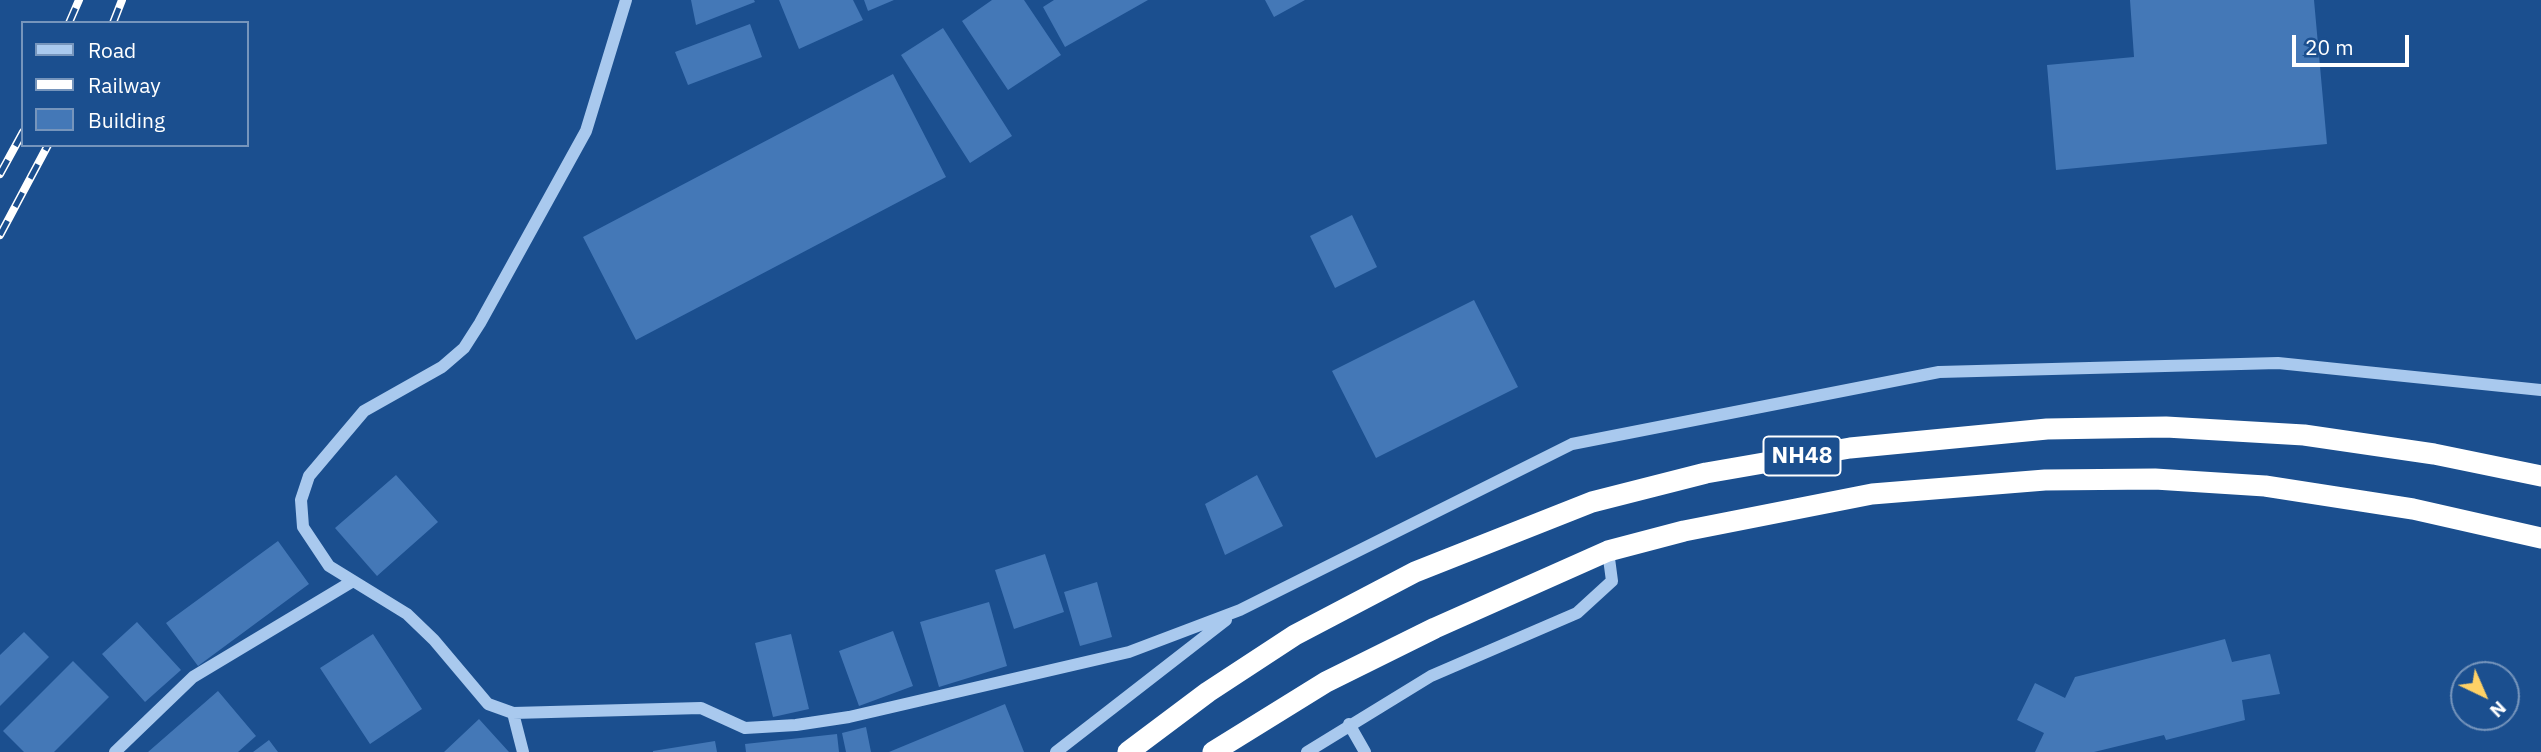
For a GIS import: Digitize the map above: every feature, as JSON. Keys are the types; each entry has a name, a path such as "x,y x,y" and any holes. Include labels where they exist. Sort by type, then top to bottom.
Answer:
{"highway":[{"name":"NH48","path":"1128,752 1208,692 1295,635 1415,572 1592,502 1706,473 1850,448 2047,429 2166,427 2304,435 2434,454 2541,477"},
{"name":"NH48","path":"1213,752 1326,682 1435,628 1608,551 1685,531 1872,494 2045,480 2155,479 2265,486 2413,509 2541,538"}],"street":[{"path":"626,0 586,131 481,323 464,348 442,368 363,411 309,476 301,500 303,527 329,566 407,614 434,640 488,704 513,713 701,708 745,728 822,722 1129,652 1240,610 1572,444 1939,372 2278,363 2541,390"},
{"path":"1307,752 1349,724 1431,677 1577,613 1612,581 1608,551"},
{"path":"115,752 193,677 353,581"},
{"path":"1056,752 1240,610"},
{"path":"513,713 523,752"},
{"path":"1349,724 1366,752"}],"building":[{"path":"691,0 754,0 755,2 696,25"},
{"path":"779,0 853,0 863,20 799,49"},
{"path":"864,0 894,0 868,11"},
{"path":"992,0 1024,0 1061,55 1008,90 962,21"},
{"path":"1054,0 1148,0 1065,47 1043,7"},
{"path":"1265,0 1305,0 1274,17"},
{"path":"2130,0 2314,0 2327,144 2056,170 2047,65 2134,57"},
{"path":"750,24 762,57 688,85 675,52"},
{"path":"943,28 1012,136 970,163 901,55"},
{"path":"893,74 946,177 636,340 583,237"},
{"path":"1352,215 1377,267 1335,288 1310,236"},
{"path":"1474,300 1518,387 1376,458 1332,371"},
{"path":"396,475 438,522 377,576 335,528"},
{"path":"1257,475 1283,526 1225,555 1205,504"},
{"path":"278,541 309,584 198,666 166,623"},
{"path":"1045,554 1064,612 1014,629 995,570"},
{"path":"1097,582 1112,637 1080,646 1064,592"},
{"path":"989,602 1007,666 939,687 920,622"},
{"path":"137,622 181,670 145,702 102,654"},
{"path":"893,631 913,686 859,706 839,651"},
{"path":"24,632 49,657 0,706 0,655"},
{"path":"373,634 422,709 370,744 320,668"},
{"path":"791,634 809,709 773,717 755,643"},
{"path":"2225,639 2232,662 2270,654 2280,694 2242,700 2245,720 2166,740 2164,735 2094,752 2035,752 2044,733 2017,720 2035,683 2065,698 2075,677"},
{"path":"73,661 109,697 54,752 24,752 3,731"},
{"path":"218,691 256,736 238,752 148,752"},
{"path":"1005,704 1024,752 889,752"},
{"path":"479,719 509,752 444,752"},
{"path":"866,727 871,752 846,752 842,733"},
{"path":"837,734 839,752 746,752 745,744"},
{"path":"269,740 278,752 253,752"},
{"path":"715,741 717,752 653,752 653,751"}],"railway":[{"path":"70,21 79,0"},
{"path":"114,21 122,0"},
{"path":"0,174 21,136"},
{"path":"0,235 47,147"}]}
